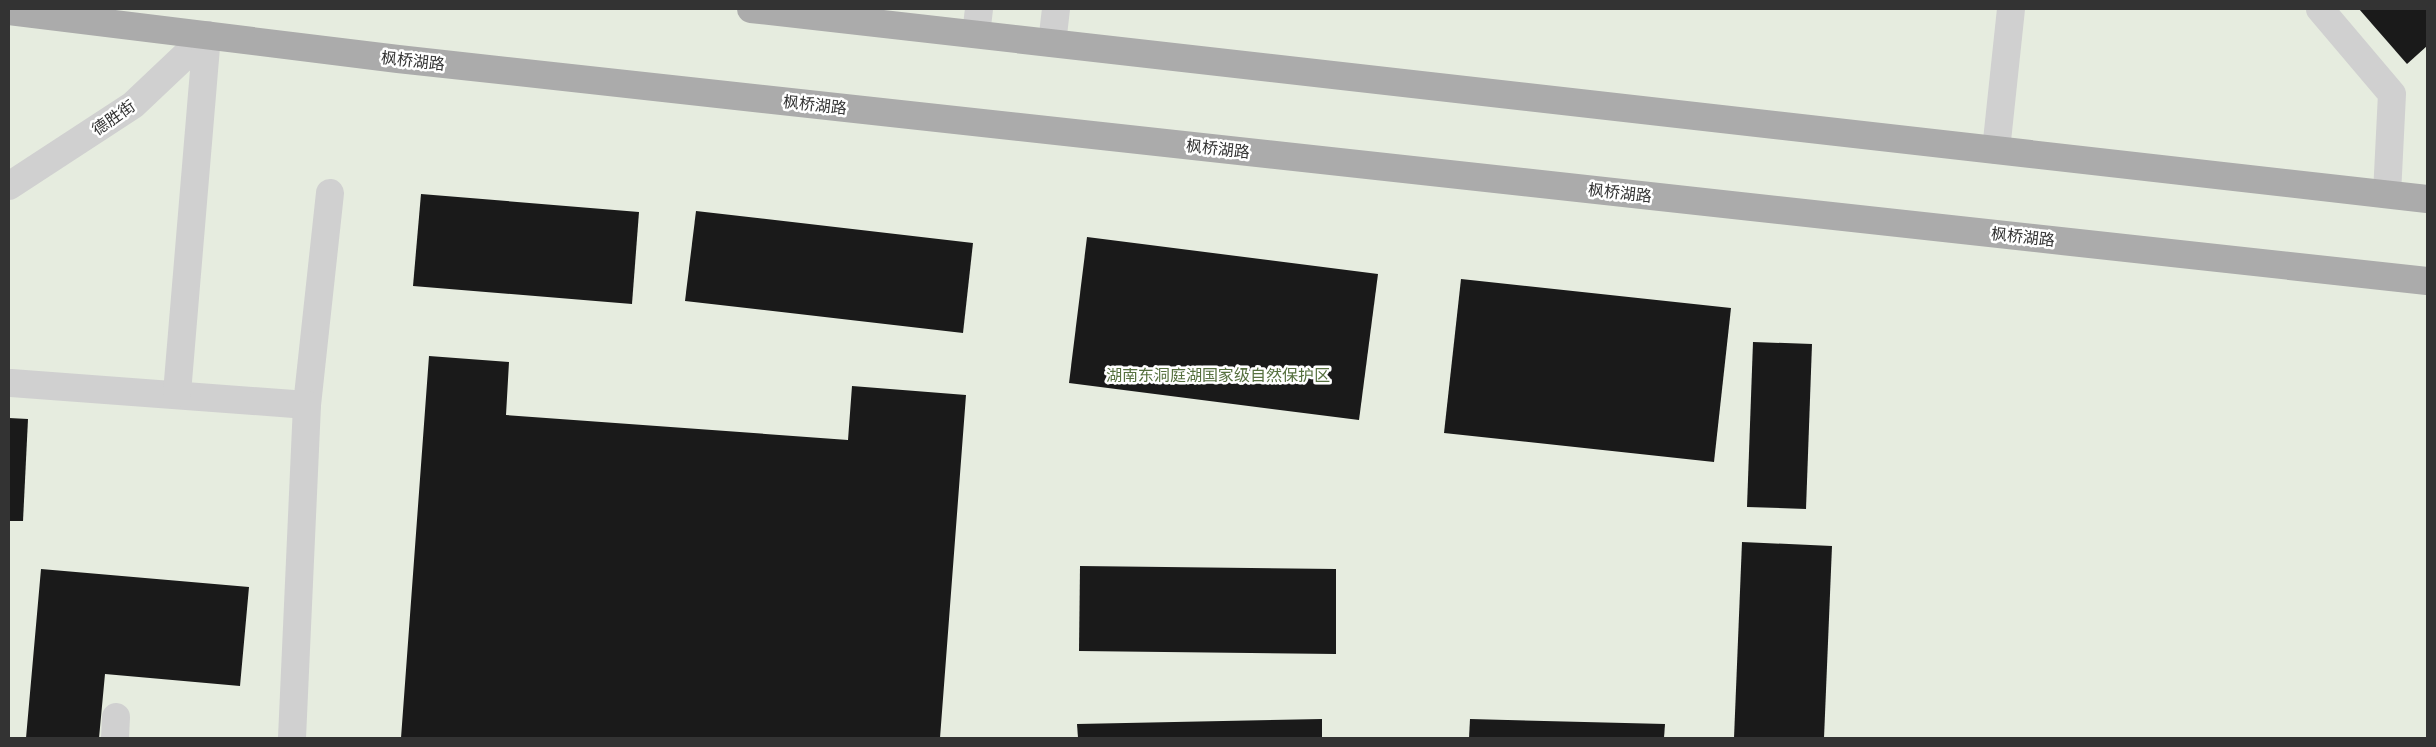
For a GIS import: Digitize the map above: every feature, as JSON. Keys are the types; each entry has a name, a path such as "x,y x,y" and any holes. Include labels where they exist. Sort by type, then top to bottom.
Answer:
{"main road":[{"path":"751,9 978,21 1052,43 2427,199"},
{"name":"枫桥湖路","path":"9,11 398,59 2427,281"}],"street":[{"path":"1052,43 1056,9"},
{"path":"1996,150 2011,9"},
{"path":"2320,9 2392,94 2387,194"},
{"path":"177,393 207,35"},
{"name":"德胜街","path":"9,186 133,105 207,35"},
{"path":"292,738 307,405 330,193"},
{"path":"11,383 177,393 307,405"}],"green space":[{"name":"湖南东洞庭湖国家级自然保护区","path":"9,9 2427,9 2427,738 9,738"}],"building":[{"path":"2359,9 2427,9 2427,46 2407,64"},
{"path":"421,194 639,212 632,304 413,286"},
{"path":"696,211 973,243 963,333 685,301"},
{"path":"1087,237 1378,274 1359,420 1069,383"},
{"path":"1461,279 1731,308 1714,462 1444,433"},
{"path":"1753,342 1812,344 1806,509 1747,507"},
{"path":"429,356 509,362 506,415 848,440 852,386 966,395 940,738 401,738"},
{"path":"9,418 28,419 23,521 9,521"},
{"path":"1742,542 1832,546 1824,738 1734,738"},
{"path":"1080,566 1336,569 1336,654 1079,651"},
{"path":"41,569 249,587 240,686 105,674 99,738 26,738"},
{"path":"1322,719 1322,738 1078,738 1077,724"},
{"path":"1470,719 1665,724 1664,738 1469,738"}]}
